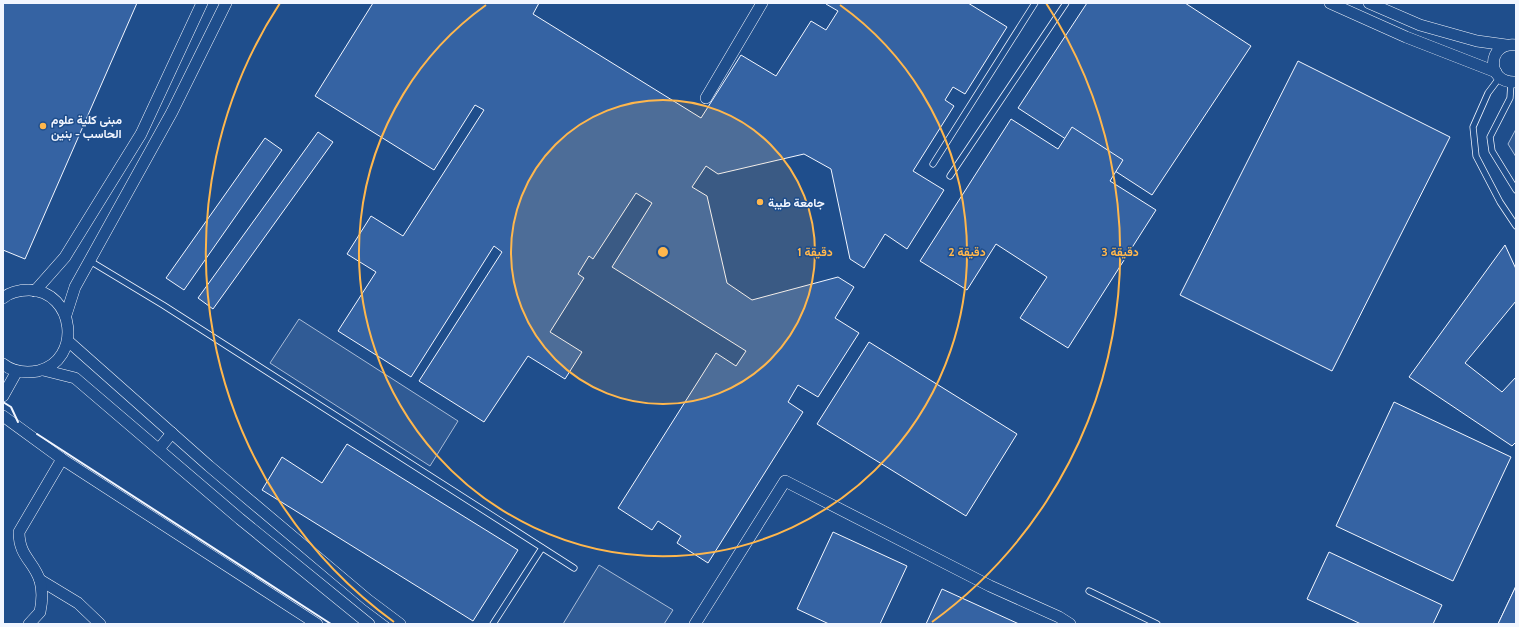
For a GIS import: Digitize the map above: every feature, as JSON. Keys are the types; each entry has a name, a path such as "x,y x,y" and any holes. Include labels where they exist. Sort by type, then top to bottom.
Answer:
{"street":[{"path":"35,290 65,257 141,134 202,3"},
{"path":"66,315 75,286 172,112 226,3"},
{"path":"706,98 762,3"},
{"path":"1330,3 1513,82"},
{"path":"1369,3 1420,25 1477,41 1511,45"},
{"path":"1498,75 1494,66 1496,54 1500,48 1511,45"},
{"path":"3,298 21,290 35,290 48,296 59,304 66,315 69,328 68,341 63,353 54,363 43,370"},
{"path":"68,341 209,466 356,590 400,624"},
{"path":"3,364 17,371 30,372 43,370 75,378 240,519 368,624"},
{"path":"3,396 17,371"},
{"path":"3,416 62,459 317,624"},
{"path":"159,449 172,433"},
{"path":"29,624 40,612 42,593 40,580 24,555 19,543 19,532 62,459"},
{"path":"695,624 785,481 1057,621 1070,624"},
{"path":"40,580 78,603 100,624"}],"lane":[{"path":"933,164 1035,3"},
{"path":"950,176 1066,3"},
{"path":"1498,75 1488,93 1473,127 1476,156 1500,202 1516,226"},
{"path":"1513,82 1510,98 1490,137 1492,151 1516,190"},
{"path":"90,261 163,305 574,568"},
{"path":"493,624 542,548"},
{"path":"1089,591 1157,624"}],"shaded area":[{"path":"1516,129 1516,157 1508,144"},
{"path":"299,319 458,421 430,466 270,363"},
{"path":"599,565 673,610 664,624 563,624"}],"building":[{"name":"مبنى كلية علوم الحاسب - بنين","path":"3,3 137,3 25,259 3,250"},
{"path":"373,3 539,3 533,14 701,118 741,55 776,76 811,21 826,30 838,11 826,4 827,3 968,3 1007,27 965,94 953,87 945,100 954,106 913,171 944,190 907,249 885,234 864,268 850,259 831,169 804,154 718,174 706,166 692,187 707,196 727,283 752,300 838,277 854,287 835,318 859,333 818,397 798,385 788,402 803,412 708,563 677,543 681,536 658,521 652,530 618,508 716,353 736,366 746,351 612,267 652,203 636,193 593,259 589,256 578,274 584,278 550,332 582,352 565,379 528,356 484,422 419,381 502,252 494,246 411,377 338,331 376,272 347,254 371,216 403,236 484,110 475,105 434,170 315,96"},
{"path":"1087,3 1185,3 1251,46 1152,195 1018,108"},
{"path":"1298,61 1450,137 1332,371 1180,295"},
{"path":"1011,119 1058,149 1072,127 1123,160 1110,181 1156,210 1068,348 1020,318 1047,277 996,244 967,290 920,261"},
{"path":"318,132 333,142 213,309 198,298"},
{"path":"265,138 282,150 184,290 166,278"},
{"path":"1505,245 1516,269 1516,301 1465,363 1502,392 1516,377 1516,442 1512,446 1409,377"},
{"path":"869,342 1017,434 966,516 817,424"},
{"path":"1394,402 1511,457 1453,581 1336,526"},
{"path":"347,444 518,550 473,621 262,490 282,457 322,483"},
{"path":"833,532 907,566 880,624 829,624 797,609"},
{"path":"1329,552 1442,605 1433,624 1361,624 1307,599"},
{"path":"1516,586 1516,624 1498,624"},
{"path":"1516,586 1516,624 1498,624"},
{"path":"942,589 1019,624 926,624"}],"wall":[{"path":"3,402 11,407 18,422"},
{"path":"37,434 331,624"}],"place":[{"name":"مبنى كلية علوم الحاسب - بنين","path":"43,126"},
{"name":"جامعة طيبة","path":"760,202"}]}
